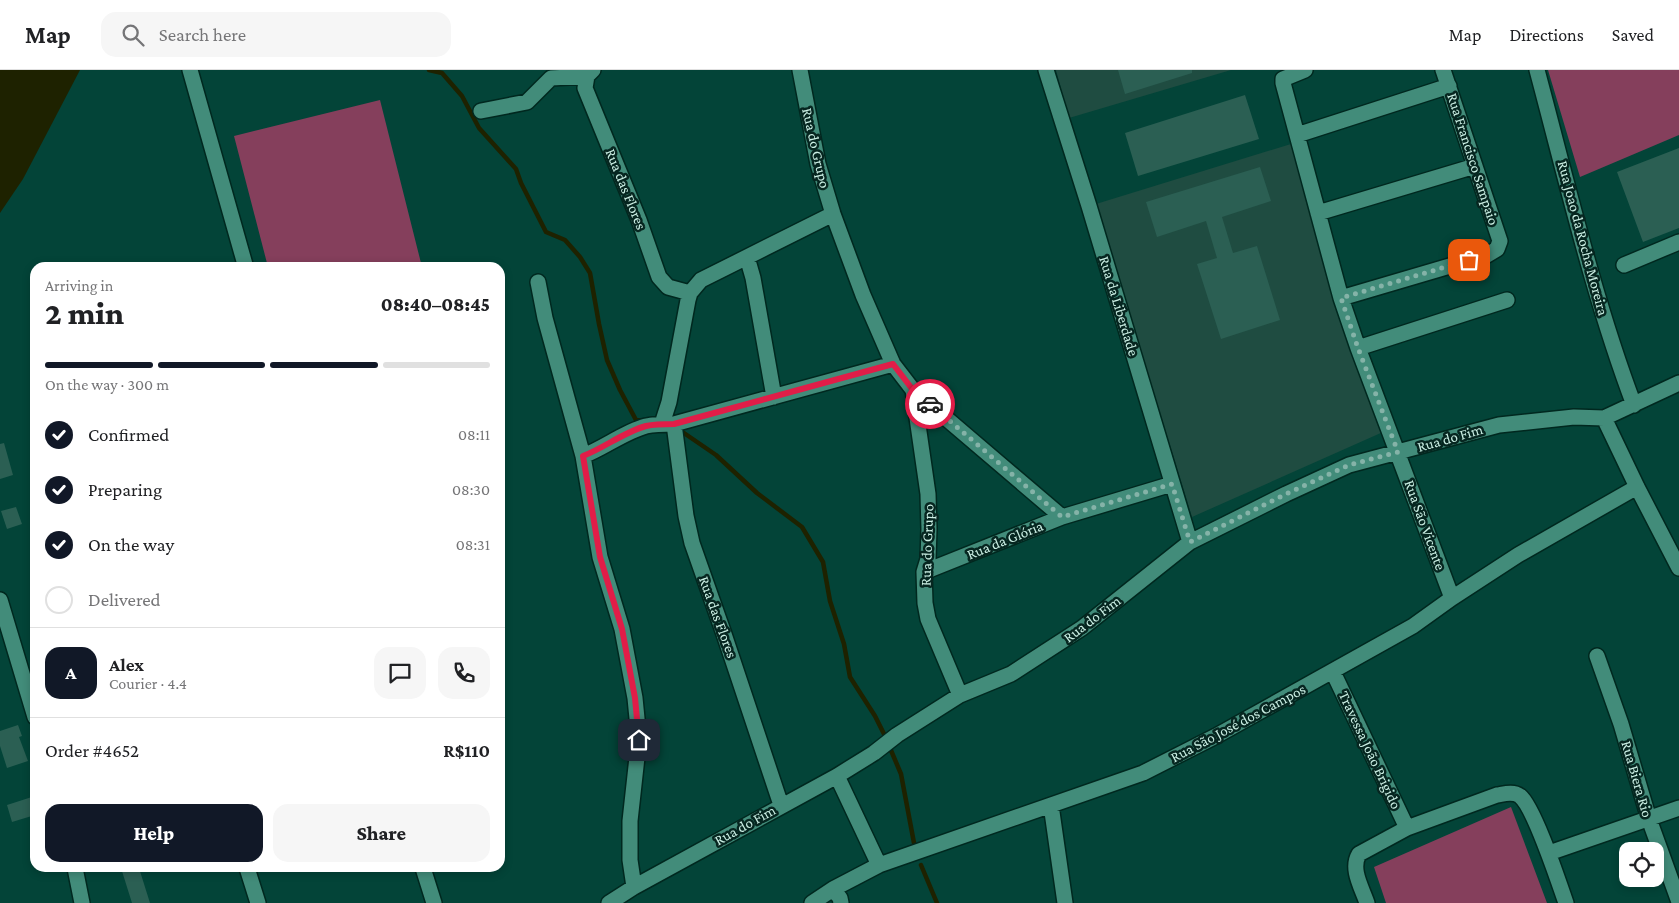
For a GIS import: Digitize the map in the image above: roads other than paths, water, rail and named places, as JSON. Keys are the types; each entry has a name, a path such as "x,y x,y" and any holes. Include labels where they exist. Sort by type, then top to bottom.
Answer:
{"street":[{"path":"190,70 244,262"},
{"name":"Rua do Grupo","path":"800,70 818,164 833,214 863,295 893,364 913,390 1062,517"},
{"name":"Rua da Liberdade","path":"1046,70 1190,542"},
{"path":"1305,70 1283,79 1283,83 1341,298 1398,452"},
{"name":"Rua Francisco Sampaio","path":"1341,298 1487,255 1497,249 1500,241 1444,70"},
{"name":"Rua Joao da Rocha Moreira","path":"1537,70 1599,301 1634,405"},
{"path":"482,111 527,102 551,78 590,73"},
{"name":"Rua das Flores","path":"590,73 585,88 639,220 659,277 668,287 690,293 683,324 668,420 692,543 731,652 781,805"},
{"path":"1297,135 1449,86"},
{"path":"1318,213 1476,166"},
{"path":"690,293 701,280 833,214"},
{"path":"1624,265 1679,242"},
{"path":"747,257 753,278 774,397"},
{"path":"538,282 545,318 583,456 600,557 622,629 635,698 639,740 630,822 630,860 634,887"},
{"path":"1358,348 1507,300"},
{"path":"583,456 646,426 774,397 893,364"},
{"path":"1679,383 1604,418 1679,568"},
{"name":"Rua do Grupo","path":"913,390 928,494 928,559 924,572 928,620 960,695"},
{"name":"Rua do Fim","path":"609,903 634,887 781,805 837,776 960,695 1011,674 1082,628 1190,542 1286,494 1349,465 1498,424 1574,417 1604,418"},
{"name":"Rua São Vicente","path":"1398,452 1452,598"},
{"name":"Rua da Glória","path":"924,572 1062,517 1172,484"},
{"name":"Rua São José dos Campos","path":"812,903 833,889 879,865 1144,773 1216,736 1413,626 1452,598 1565,527 1637,487"},
{"path":"0,600 30,700"},
{"name":"Rua Biera Rio","path":"1597,656 1621,724 1649,819 1679,902"},
{"name":"Travessa João Brigido","path":"1333,672 1407,828"},
{"path":"837,776 879,865"},
{"path":"1367,903 1354,867 1355,860 1359,854 1407,828 1497,794 1509,793 1519,795 1526,804 1549,853 1566,903"},
{"path":"1052,805 1065,903"},
{"path":"1549,853 1679,808"},
{"path":"76,872 82,903"},
{"path":"248,872 258,903"},
{"path":"424,872 434,903"},
{"path":"833,889 840,898 841,903"}],"waterway":[{"path":"429,70 442,73 462,96 479,128 516,169 521,183 546,232 565,240 580,257 590,273 607,360 636,420 645,421"},
{"path":"681,431 716,455 757,493 802,527 823,562 830,601 844,644 850,677 884,734"},
{"path":"890,748 901,774 914,843"},
{"path":"921,865 937,903"}]}
